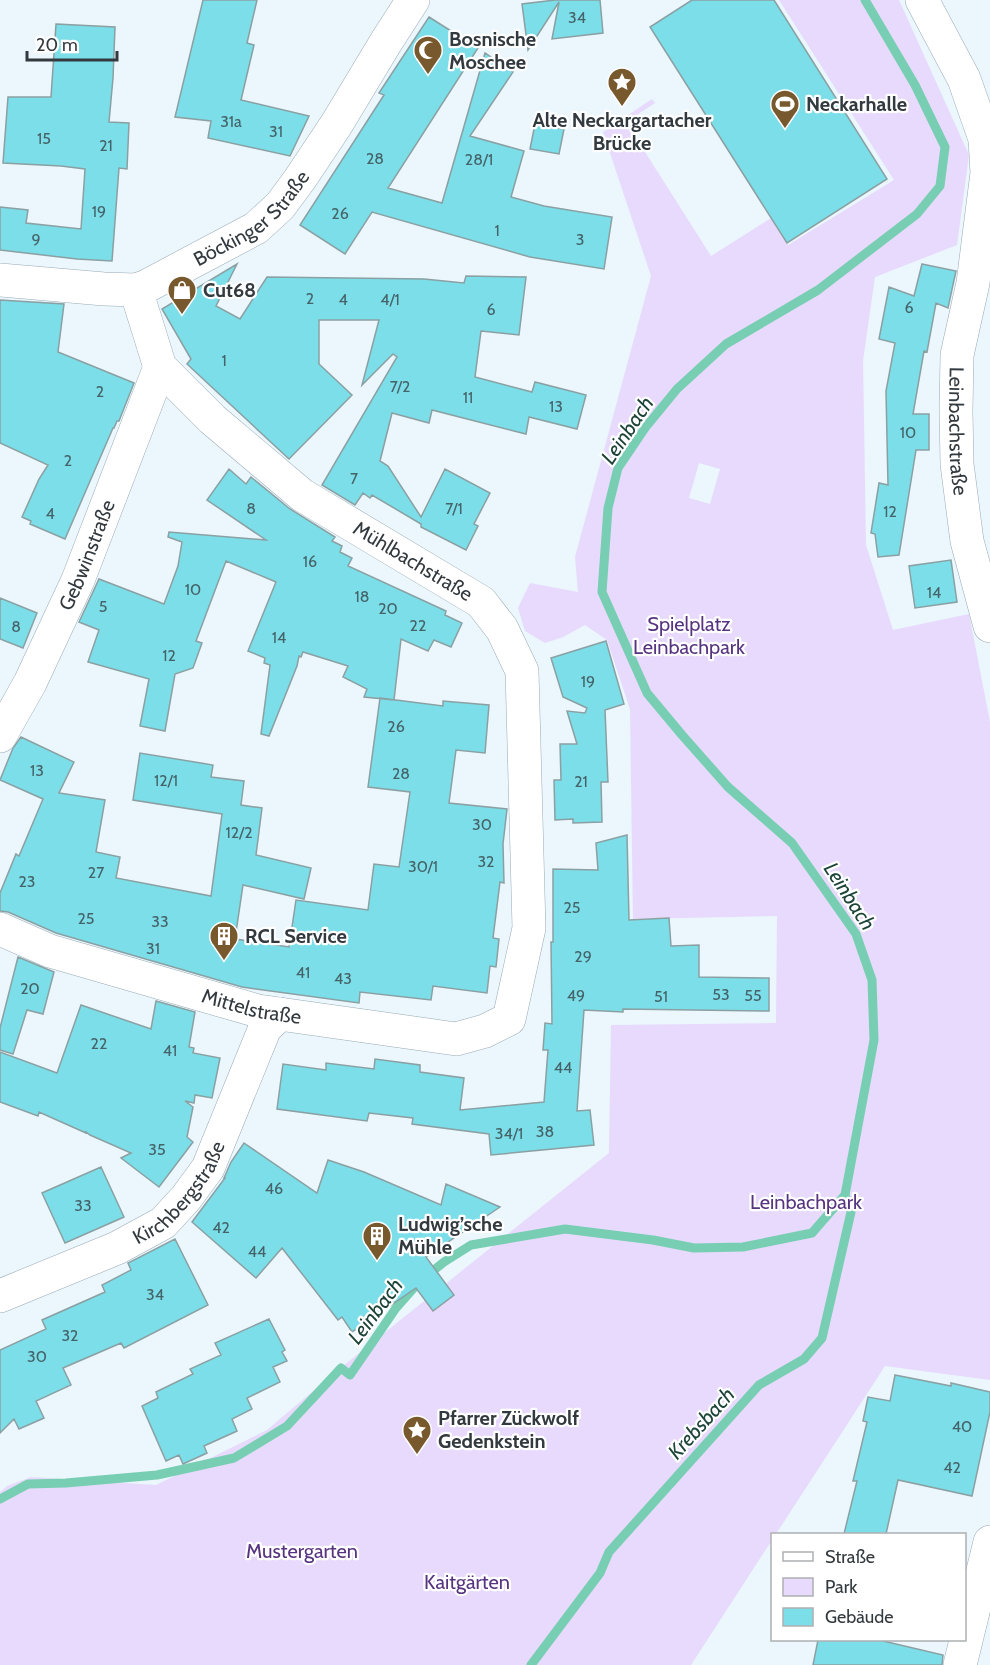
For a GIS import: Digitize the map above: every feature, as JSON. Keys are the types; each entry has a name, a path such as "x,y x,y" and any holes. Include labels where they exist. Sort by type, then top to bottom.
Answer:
{"street":[{"name":"Böckinger Straße","path":"0,280 136,290 256,228 280,206 300,179 413,0"},
{"name":"Leinbachstraße","path":"922,0 964,79 985,139 987,173 973,284 957,355 956,411 957,465 968,541 990,626"},
{"name":"Mühlbachstraße","path":"136,290 160,367 212,419 302,495 481,602 502,629 522,671 528,830 529,928 509,1019"},
{"name":"Gebwinstraße","path":"0,736 30,683 78,580 160,367"},
{"name":"Mittelstraße","path":"0,928 50,951 258,1011 456,1039 485,1031 509,1019"},
{"name":"Kirchbergstraße","path":"0,1296 117,1248 163,1223 186,1198 208,1168 265,1028 280,1014"},
{"path":"966,1640 990,1542"},
{"path":"960,1665 966,1641"}],"green space":[{"name":"Leinbachpark","path":"779,0 899,0 969,155 957,245 875,277 863,361 866,545 893,630 969,614 990,722 990,1380 885,1366 777,1533 771,1533 771,1542 691,1665 0,1665 0,1492 7,1486 31,1477 156,1485 267,1430 333,1374 609,1153 611,1025 776,1023 777,916 633,919 630,709 607,640 585,625 563,637 545,643 525,631 518,608 530,583 578,592 575,557 651,276 603,132 652,99 655,103 626,122 711,256 771,218 788,245 894,180","holes":["699,463 720,469 710,504 689,498"]}],"building":[{"path":"203,0 257,0 247,43 254,45 241,100 309,116 290,156 208,138 211,121 175,117"},
{"path":"555,0 600,0 603,33 552,39 559,2 528,50 522,4"},
{"name":"Neckarhalle","path":"692,0 774,0 887,179 787,243 650,27"},
{"path":"429,17 478,48 388,188 442,203 485,53 513,72 470,136 524,151 511,197 544,206 612,217 604,269 530,257 372,212 345,254 300,225 384,95 379,93"},
{"path":"56,24 115,27 109,122 129,123 127,169 119,168 112,261 0,250 0,207 28,210 26,223 81,229 85,169 3,163 8,97 51,97"},
{"path":"535,124 564,129 559,154 530,149"},
{"path":"237,264 216,306 240,319 267,277 424,279 464,283 466,276 526,277 519,335 481,331 475,377 532,392 535,382 586,395 577,429 529,417 526,434 432,410 429,423 392,413 380,461 388,466 421,517 445,469 490,493 474,524 478,526 466,550 421,527 421,524 372,495 370,498 363,493 355,505 322,485 397,357 393,354 362,385 379,320 319,320 319,364 352,395 289,459 187,364 191,359 162,309"},
{"path":"922,264 956,271 948,308 936,303 927,352 924,351 913,414 929,414 929,450 916,450 899,555 878,557 875,534 871,533 879,483 888,485 886,391 895,343 879,339 889,287 914,296"},
{"path":"0,300 64,304 58,352 134,383 65,539 30,524 31,521 22,517 48,465 0,443"},
{"path":"229,469 246,484 251,477 290,509 335,537 332,541 342,546 340,552 352,558 348,566 446,611 445,615 462,623 451,647 434,640 428,651 401,639 394,700 364,697 367,689 343,677 348,666 303,652 301,657 299,656 269,736 261,734 270,665 264,663 265,658 248,651 276,582 226,561 196,641 202,643 193,668 175,674 165,731 140,726 149,679 88,662 99,630 79,622 99,579 164,604 178,566 182,542 168,537 169,532 266,540 207,500"},
{"path":"951,560 957,602 915,608 909,566"},
{"path":"0,598 37,613 23,648 0,639"},
{"path":"606,641 624,704 605,710 608,782 601,782 602,822 573,823 573,819 555,820 554,780 561,780 560,744 577,744 567,711 585,713 587,708 563,697 551,658"},
{"path":"380,698 443,706 443,701 489,705 485,753 456,750 449,803 507,809 503,844 504,883 500,882 493,938 499,939 496,967 490,966 487,993 433,986 431,1000 360,992 359,1003 242,987 56,933 8,912 0,911 0,893 16,854 19,856 43,799 0,780 13,748 21,737 74,762 59,793 105,800 96,852 120,857 116,878 211,896 222,814 133,800 140,753 213,765 211,777 244,781 241,805 262,808 256,855 311,868 304,899 243,885 235,939 289,947 296,900 368,910 374,864 399,867 410,792 368,787"},
{"path":"627,835 629,920 669,918 671,946 699,945 699,977 769,978 769,1011 584,1010 577,1111 590,1110 594,1145 491,1155 489,1134 412,1124 413,1118 369,1113 367,1121 277,1109 283,1064 326,1070 326,1063 374,1069 375,1059 420,1065 420,1072 464,1078 460,1110 544,1102 548,1050 543,1050 545,1023 552,1024 553,869 598,870 596,843"},
{"path":"18,957 54,972 43,1014 27,1010 13,1054 0,1050 0,1028"},
{"path":"156,1001 195,1012 189,1047 194,1048 193,1053 220,1058 212,1098 195,1095 194,1103 185,1101 193,1107 187,1137 193,1142 159,1187 121,1158 131,1153 39,1112 38,1116 0,1102 0,1052 57,1073 81,1005 151,1029"},
{"path":"244,1143 317,1193 328,1160 364,1172 441,1205 446,1184 500,1207 426,1257 454,1295 433,1311 416,1288 352,1332 342,1317 338,1320 282,1248 256,1278 192,1222 225,1178 231,1162"},
{"path":"101,1167 124,1217 65,1243 42,1193"},
{"path":"175,1239 208,1305 124,1348 121,1343 63,1368 71,1385 36,1401 44,1418 19,1429 14,1419 0,1433 0,1350 46,1329 42,1320 105,1292 102,1285 131,1270 128,1263"},
{"path":"269,1319 285,1350 282,1352 287,1361 273,1367 280,1382 247,1398 252,1409 232,1419 237,1431 204,1446 207,1453 183,1464 179,1455 166,1461 142,1406 158,1398 156,1392 193,1374 190,1369 221,1355 215,1343"},
{"path":"895,1375 951,1386 951,1383 990,1392 990,1412 972,1496 898,1480 886,1533 844,1533 857,1481 853,1481 867,1422 863,1421 868,1397 890,1401"},
{"path":"818,1641 883,1641 943,1655 942,1665 813,1665"}],"waterway":[{"name":"Leinbach","path":"0,1499 28,1484 157,1475 234,1458 287,1426 341,1368 350,1375 396,1308 419,1282 444,1262 471,1245 565,1229 653,1240 694,1248 743,1247 812,1233 845,1195 874,1040 872,980 856,934 792,843 728,787 647,693 602,592 608,508 618,468 645,428 677,389 726,344 818,290 917,214 940,186 945,147 915,85 865,0"},
{"name":"Krebsbach","path":"531,1665 600,1573 609,1552 759,1385 804,1359 822,1338 851,1212 845,1195"}],"place":[{"name":"Bosnische Moschee","path":"428,76"},
{"name":"Alte Neckargartacher Brücke","path":"622,108"},
{"name":"Neckarhalle","path":"785,130"},
{"name":"Cut68","path":"182,316"},
{"name":"RCL Service","path":"224,962"},
{"name":"Ludwig’sche Mühle","path":"377,1262"},
{"name":"Pfarrer Zückwolf Gedenkstein","path":"417,1456"}],"park label":[{"name":"Spielplatz Leinbachpark","path":"689,636"},
{"name":"Mustergarten","path":"302,1551"},
{"name":"Kaitgärten","path":"467,1582"}]}
